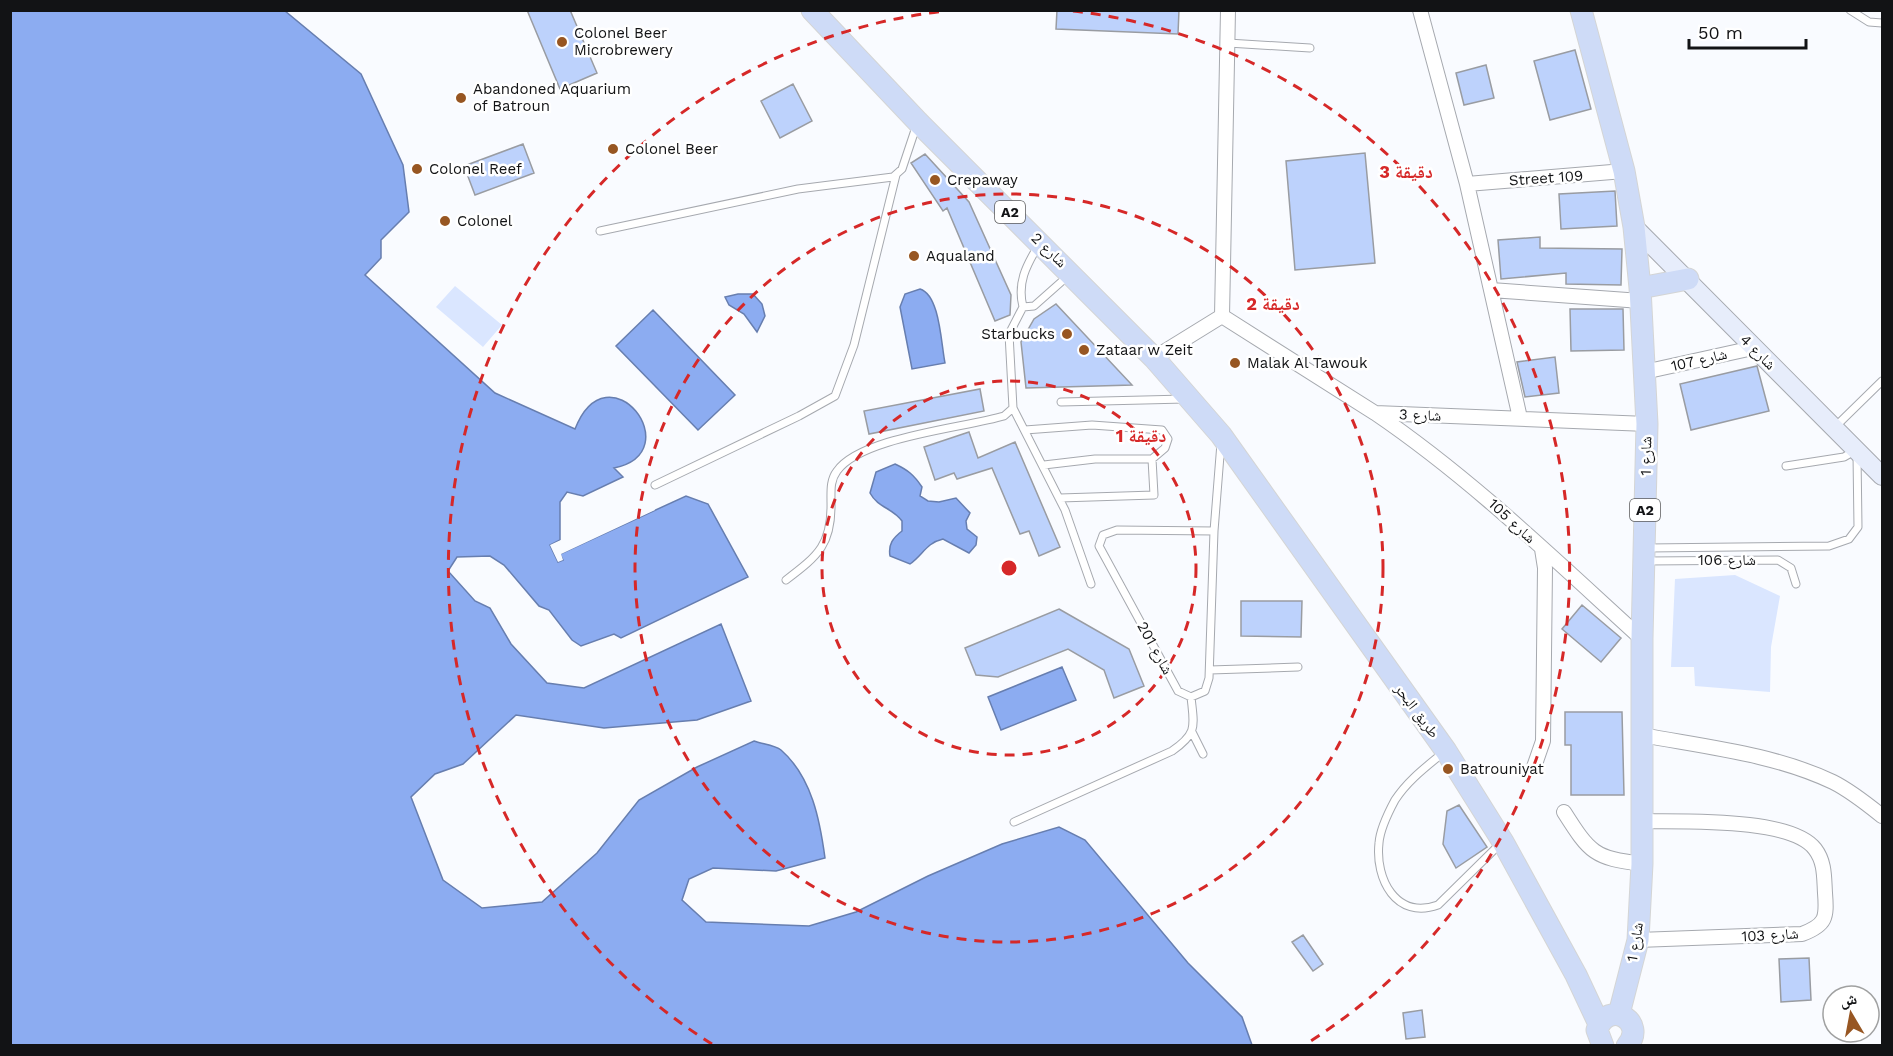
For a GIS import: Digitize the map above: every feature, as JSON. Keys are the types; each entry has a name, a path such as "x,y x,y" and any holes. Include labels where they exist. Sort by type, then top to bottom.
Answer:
{"main road":[{"name":"شارع 2","path":"812,10 918,122 1072,273 1154,358 1206,417"},
{"name":"شارع 1","path":"1581,10 1624,171 1634,226 1647,424 1642,639 1642,864 1638,940 1619,1014"},
{"name":"شارع 4","path":"1634,226 1882,476"},
{"path":"1640,295 1688,279"},
{"name":"طريق البحر","path":"1206,417 1446,751 1503,842 1576,975 1599,1024"},
{"path":"1599,1024 1607,1016 1619,1014 1632,1025 1633,1036 1627,1046"},
{"name":"A2","path":"1599,1024 1597,1036 1603,1046"}],"street":[{"path":"1222,316 1228,10"},
{"path":"1420,10 1467,184 1520,418"},
{"name":"Street 109","path":"1467,184 1624,171"},
{"path":"1491,290 1640,295"},
{"path":"1154,358 1222,316"},
{"path":"1222,316 1375,413"},
{"name":"شارع 107","path":"1644,372 1753,348"},
{"name":"شارع 3","path":"1375,413 1647,424"},
{"name":"شارع 105","path":"1375,413 1420,444 1486,496 1642,639"},
{"path":"1534,766 1543,741 1545,568 1542,549"},
{"path":"1642,735 1756,756 1813,774 1853,794 1882,816"},
{"path":"1564,812 1582,840 1600,856 1611,860 1642,864"},
{"name":"شارع 103","path":"1638,940 1802,934 1821,923 1827,914 1823,863 1815,848 1797,836 1744,824 1642,821"}],"lane":[{"path":"1850,10 1869,22 1882,23"},
{"path":"1228,43 1310,48"},
{"path":"655,485 800,416 835,396 854,345 896,175 902,169 918,122"},
{"path":"600,231 798,189 896,175"},
{"path":"1040,242 1022,278 1020,293 1023,307 1010,334 1013,408 1060,498 1091,584"},
{"path":"1023,307 1034,306 1072,273"},
{"path":"1835,427 1882,381"},
{"path":"1061,402 1192,399"},
{"path":"786,580 814,558 827,540 831,522 833,478 841,466 852,457 887,442 1004,416 1013,408"},
{"path":"1025,430 1092,425 1162,430 1168,439 1165,448 1152,459 1095,459 1044,465"},
{"path":"1014,822 1172,751 1189,739 1192,732 1191,697 1205,692 1210,670 1214,531 1221,435"},
{"path":"1645,555 1829,546 1849,539 1858,527 1857,450 1844,457 1786,466"},
{"path":"1060,498 1154,495 1152,459"},
{"name":"شارع 201","path":"1191,697 1178,691 1099,546 1103,535 1117,530 1214,531"},
{"name":"شارع 106","path":"1645,555 1778,560 1791,568 1796,584"},
{"path":"1210,670 1298,667"},
{"path":"1192,732 1203,754"},
{"path":"1446,751 1411,779 1395,801 1383,825 1379,842 1379,869 1384,885 1394,898 1403,904 1428,909 1438,905 1503,842"}],"shaded area":[{"path":"455,286 502,325 483,347 436,307"},
{"path":"1735,575 1780,596 1771,647 1770,692 1695,686 1694,667 1671,667 1675,579"}],"water":[{"path":"10,11 285,11 361,74 403,165 409,212 381,240 381,258 365,275 495,393 575,429 589,406 606,397 622,400 636,411 644,426 645,443 636,458 614,468 623,477 583,496 567,492 560,502 560,540 550,545 558,562 563,560 560,554 686,496 708,504 748,577 621,638 614,634 581,646 572,640 549,610 539,606 504,565 490,556 457,557 448,571 475,601 490,608 511,644 547,683 584,688 721,624 751,701 697,720 604,728 516,715 463,764 435,774 411,797 443,880 482,908 542,902 597,853 639,800 697,767 754,741 781,750 800,773 813,800 825,858 776,871 713,868 689,879 682,900 706,922 809,926 856,912 928,876 1002,844 1059,827 1085,840 1188,963 1242,1017 1252,1045 11,1045"},
{"path":"920,289 927,293 936,310 945,363 912,369 900,307 905,294"},
{"path":"753,294 762,304 765,316 757,332 744,314 729,305 725,297"},
{"path":"653,310 735,395 698,430 616,346"},
{"path":"895,464 904,468 919,483 922,487 920,496 928,501 939,502 956,498 970,513 966,521 967,529 977,537 976,545 969,553 943,539 929,546 910,564 890,556 892,542 902,531 902,521 877,502 870,493 876,472"},
{"path":"1062,667 1076,700 1001,730 988,697"}],"pier":[{"path":"654,508 655,510 561,554 563,560 558,562 550,545 563,539 554,546 557,554"}],"building":[{"name":"Colonel Beer Microbrewery","path":"527,10 570,10 597,73 560,89"},
{"path":"1057,10 1179,10 1178,34 1056,29"},
{"path":"1575,50 1591,109 1550,120 1534,61"},
{"path":"1486,65 1494,98 1464,105 1456,73"},
{"path":"793,84 812,121 780,138 761,101"},
{"path":"523,144 534,173 475,195 464,166"},
{"path":"1365,153 1375,263 1295,270 1286,161"},
{"path":"925,154 969,202 1011,295 1010,315 995,321 947,208 943,211 911,163"},
{"path":"1615,191 1617,226 1561,229 1559,194"},
{"path":"1540,237 1540,248 1622,249 1621,285 1566,284 1566,273 1501,279 1498,240"},
{"path":"1056,304 1132,385 1026,388 1021,342 1034,319"},
{"path":"1570,309 1623,309 1624,350 1571,351"},
{"path":"1555,357 1559,393 1525,397 1517,362"},
{"path":"1757,366 1769,411 1691,430 1680,384"},
{"path":"980,389 984,411 869,434 864,411"},
{"path":"969,432 978,458 1015,442 1060,547 1039,556 1029,531 1020,534 992,468 957,479 954,473 935,480 924,447"},
{"path":"1241,601 1302,601 1301,637 1241,636"},
{"path":"1582,605 1621,638 1601,662 1562,629"},
{"path":"1059,609 1129,649 1144,686 1114,698 1104,670 1068,649 998,677 976,675 965,648"},
{"path":"1565,712 1622,712 1624,795 1571,795 1571,745 1565,745"},
{"path":"1459,805 1487,847 1456,868 1443,844 1447,811"},
{"path":"1303,935 1323,964 1313,971 1292,942"},
{"path":"1809,958 1811,1000 1781,1002 1779,959"},
{"path":"1422,1010 1425,1037 1406,1039 1403,1013"}],"place":[{"name":"Colonel Beer Microbrewery","path":"562,42"},
{"name":"Abandoned Aquarium of Batroun","path":"461,98"},
{"name":"Colonel Beer","path":"613,149"},
{"name":"Colonel Reef","path":"417,169"},
{"name":"Crepaway","path":"935,180"},
{"name":"Colonel","path":"445,221"},
{"name":"Aqualand","path":"914,256"},
{"name":"Starbucks","path":"1067,334"},
{"name":"Zataar w Zeit","path":"1084,350"},
{"name":"Malak Al Tawouk","path":"1235,363"},
{"name":"Batrouniyat","path":"1448,769"}]}
